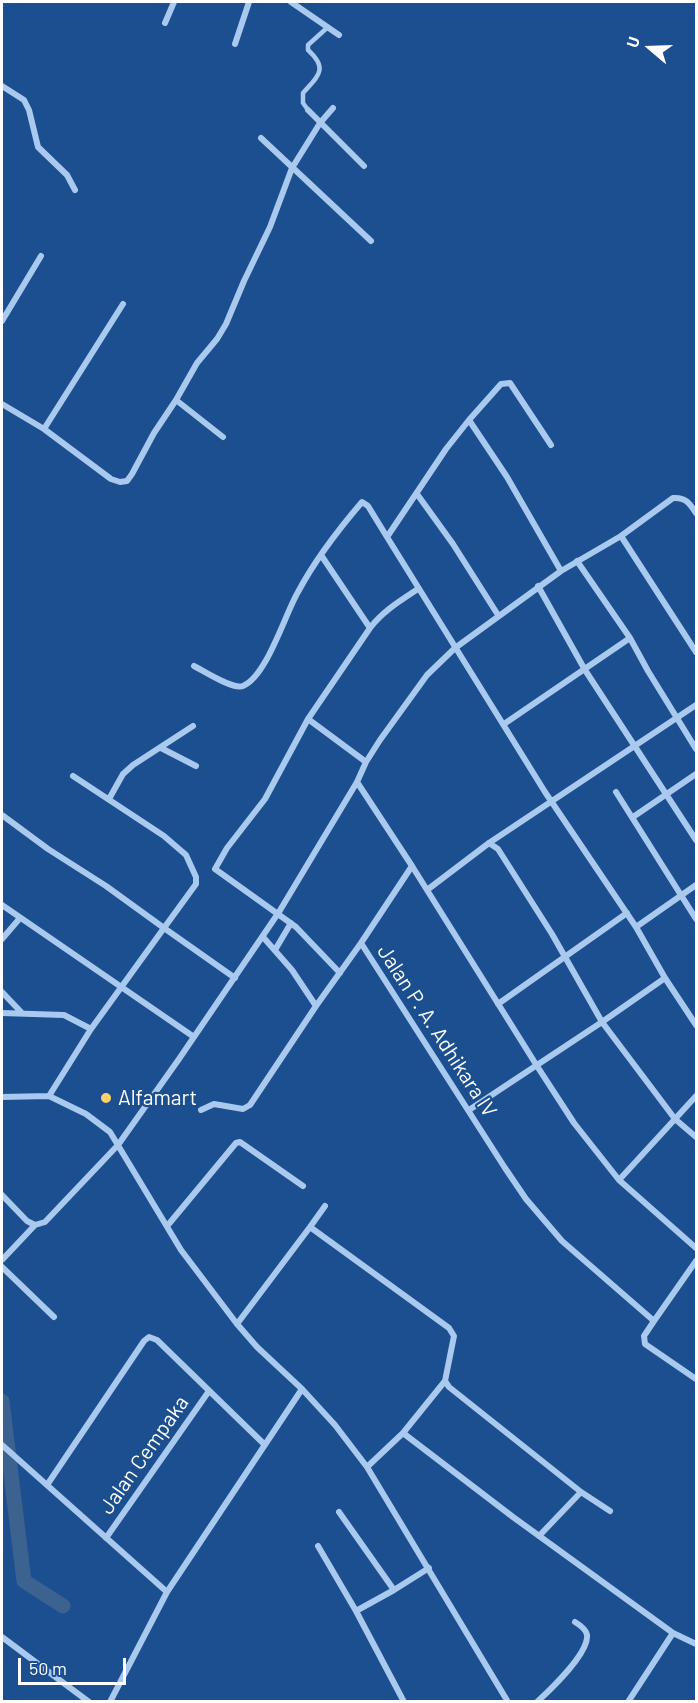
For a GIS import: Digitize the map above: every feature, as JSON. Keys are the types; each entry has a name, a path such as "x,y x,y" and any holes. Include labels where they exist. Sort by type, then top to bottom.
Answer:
{"street":[{"path":"165,23 174,2"},
{"path":"235,44 249,2"},
{"path":"291,2 339,34"},
{"path":"2,86 24,100 29,110 38,147 67,175 75,190"},
{"path":"2,404 44,429 111,479 120,482 127,481 197,363 226,324 243,280 277,210 292,168 320,123 333,108"},
{"path":"308,110 364,166"},
{"path":"261,138 371,241"},
{"path":"2,321 41,256"},
{"path":"44,429 123,304"},
{"path":"387,537 446,449 501,384 510,383 551,445"},
{"path":"176,400 223,437"},
{"path":"469,420 507,477 561,571"},
{"path":"417,494 453,544 498,615"},
{"path":"2,1260 35,1225 45,1222 118,1145 236,978 279,912 357,782 366,762 427,675 455,648 538,586 621,536 673,498 687,500 696,513"},
{"path":"194,666 235,687 249,682 269,654 297,593 321,555 362,502 368,506 455,648 552,801 636,927 665,978 696,1025"},
{"path":"621,536 696,652"},
{"path":"321,555 370,628"},
{"path":"577,561 630,638 696,749"},
{"path":"538,586 585,670 696,840"},
{"path":"338,975 313,943 279,912 216,869 227,848 265,799 308,719 370,628 379,617 418,589"},
{"path":"504,724 630,638"},
{"path":"427,890 489,843 696,705"},
{"path":"308,719 366,762"},
{"path":"109,799 123,774 133,765 193,726"},
{"path":"161,748 196,766"},
{"path":"633,817 696,774"},
{"path":"49,1096 91,1029 196,884 196,877 186,855 178,848 164,836 72,776"},
{"path":"357,782 574,1123 619,1180 696,1248"},
{"path":"616,792 696,919"},
{"path":"2,815 236,978"},
{"path":"489,843 498,849 602,1022 675,1119 696,1137"},
{"path":"361,943 412,866"},
{"path":"636,927 696,885"},
{"path":"2,905 194,1037"},
{"path":"498,1004 627,914"},
{"path":"2,939 20,918"},
{"path":"276,949 290,924"},
{"path":"262,937 276,949 317,1005"},
{"name":"Jalan P. A. Adhikara IV","path":"201,1110 214,1104 243,1109 250,1105 361,943 526,1199 562,1241 654,1321"},
{"path":"469,1110 665,978"},
{"path":"2,992 22,1013"},
{"path":"2,1012 64,1015 91,1029"},
{"path":"2,1097 49,1096 87,1114 110,1132 181,1250 237,1324 256,1347 302,1389 335,1425 367,1467 508,1701"},
{"path":"619,1180 696,1096"},
{"path":"168,1226 236,1143 240,1142 303,1186"},
{"path":"2,1195 27,1221 35,1225"},
{"path":"237,1324 325,1206"},
{"path":"310,1227 449,1328 454,1336 445,1381 403,1433 367,1467"},
{"path":"696,1261 644,1336 645,1344 696,1379"},
{"path":"2,1267 54,1317"},
{"path":"47,1485 144,1341 149,1337 157,1340 265,1445"},
{"path":"445,1381 460,1397 581,1492 610,1511"},
{"path":"110,1701 167,1592 302,1389"},
{"name":"Jalan Cempaka","path":"106,1538 209,1391"},
{"path":"403,1433 539,1536 673,1633 696,1644"},
{"path":"3,1446 167,1592"},
{"path":"539,1536 581,1492"},
{"path":"339,1512 394,1590"},
{"path":"318,1546 404,1701"},
{"path":"356,1611 429,1568"},
{"path":"537,1701 566,1673 585,1645 587,1635 584,1629 575,1622"},
{"path":"631,1700 673,1633"},
{"path":"2,1637 89,1701"}],"lane":[{"path":"308,110 303,103 303,93 318,76 321,68 318,58 308,50 308,45 328,27"}],"waterway":[{"path":"2,1401 24,1581 63,1606"}],"place":[{"name":"Alfamart","path":"106,1098"}]}
